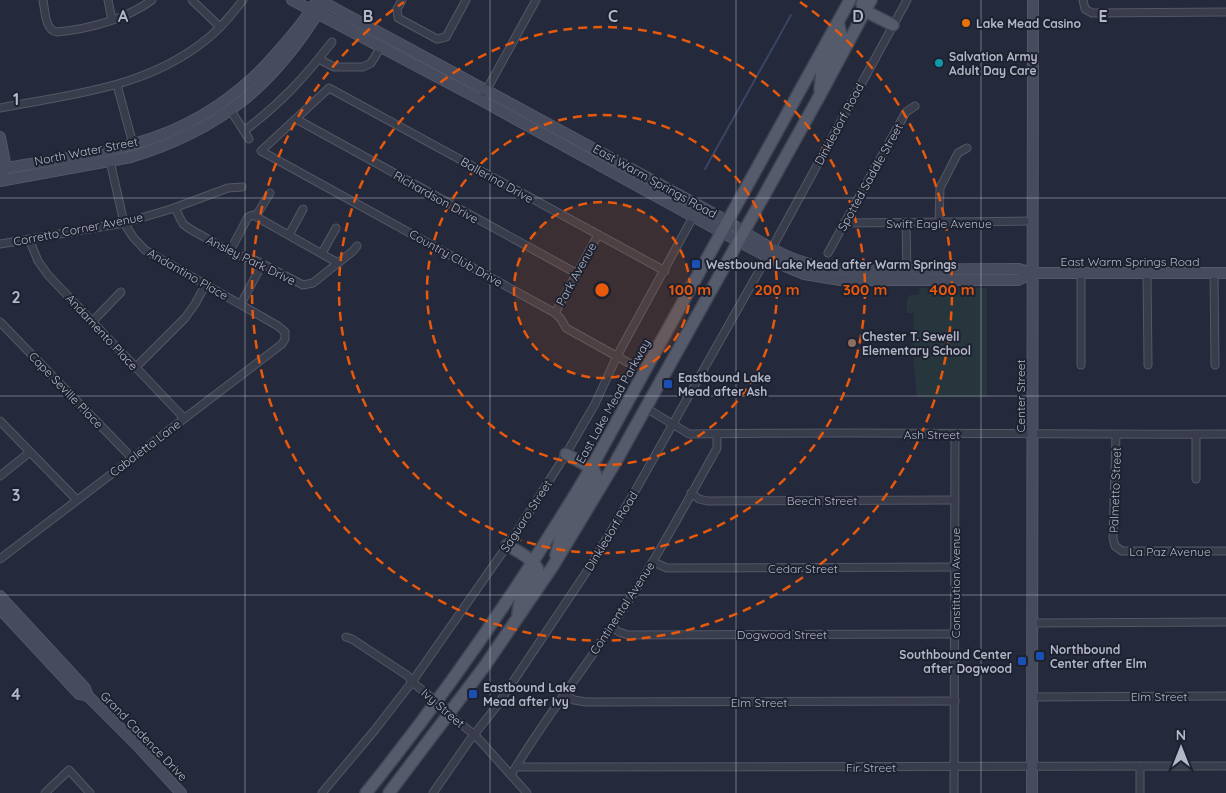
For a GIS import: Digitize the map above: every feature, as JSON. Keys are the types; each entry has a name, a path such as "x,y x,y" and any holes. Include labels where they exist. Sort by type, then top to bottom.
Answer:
{"main road":[{"name":"East Warm Springs Road","path":"292,0 481,100 693,216 725,227"},
{"name":"East Lake Mead Parkway","path":"366,793 437,702 533,563 591,468 850,0"},
{"path":"389,793 449,715 553,566 615,463 820,95 863,6 871,0"},
{"name":"Center Street","path":"1032,793 1033,0"},
{"name":"East Warm Springs Road","path":"322,1 577,139 770,252 792,259 824,268 849,270 1019,269 1033,273 1080,274 1226,273"},
{"name":"North Water Street","path":"2,170 133,144 185,125 231,96 268,63 322,1"},
{"path":"863,6 893,26"},
{"name":"North Water Street","path":"0,181 110,161 145,152 172,143 212,123 253,94 281,65 301,40 314,12"},
{"path":"820,95 822,69 841,36 838,22"},
{"path":"0,137 2,170"},
{"path":"570,149 577,139"},
{"name":"East Warm Springs Road","path":"770,252 787,267 804,274 840,280 1018,280 1033,273"},
{"path":"553,566 561,535 596,479 595,471 566,454"},
{"path":"507,545 537,566 538,570 521,596 517,619"},
{"name":"Grand Cadence Drive","path":"0,596 85,688 88,696 182,793"},
{"name":"Grand Cadence Drive","path":"0,609 79,694 88,696"}],"street":[{"path":"43,0 48,26 51,30 57,32 112,20 140,8 152,0"},
{"path":"108,0 112,20"},
{"path":"192,0 220,27"},
{"path":"0,108 117,85 143,77 179,59 208,38 243,0"},
{"path":"402,0 397,14 398,18 437,40 446,37 466,0"},
{"path":"481,100 536,0"},
{"name":"Dinkledorf Road","path":"433,793 496,707 585,574 634,493 770,252 907,0"},
{"path":"1083,0 1085,9 1092,13 1226,12"},
{"path":"244,131 285,97 302,80 332,42"},
{"path":"319,59 334,67 363,67 371,63 381,47"},
{"path":"117,85 133,144"},
{"name":"Ballerina Drive","path":"296,119 329,88 665,271"},
{"name":"Spotted Saddle Street","path":"828,253 906,112 915,106"},
{"path":"231,110 249,139"},
{"name":"Country Club Drive","path":"296,119 261,151 555,312 566,328 645,372"},
{"name":"Richardson Drive","path":"296,119 576,273"},
{"path":"939,223 940,188 958,153 967,148"},
{"name":"Andantino Place","path":"110,161 124,223 132,237 145,250 278,326 286,335"},
{"name":"Corretto Corner Avenue","path":"0,244 124,223 175,208 228,188 242,187"},
{"path":"256,216 270,193"},
{"name":"Ansley Park Drive","path":"175,208 186,226 230,251 262,264 306,286 313,283 356,246"},
{"path":"289,235 303,209"},
{"path":"230,251 251,214 338,263"},
{"name":"Saguaro Street","path":"322,793 412,682 507,545 566,454 595,404 617,356 665,271 693,216"},
{"name":"Swift Eagle Avenue","path":"844,223 1033,221"},
{"path":"906,223 906,281"},
{"path":"322,253 336,228"},
{"name":"Park Avenue","path":"555,312 598,235"},
{"name":"Andamento Place","path":"29,239 42,268 184,418"},
{"path":"241,304 262,264"},
{"path":"1148,273 1148,365"},
{"path":"1214,273 1215,365"},
{"path":"1080,274 1081,365"},
{"path":"135,368 185,318 196,304 206,284"},
{"path":"92,322 121,292"},
{"name":"Cape Seville Place","path":"0,322 132,458"},
{"name":"Cabaletta Lane","path":"0,559 282,344 285,341 286,335"},
{"name":"Ash Street","path":"646,408 689,434 1226,434"},
{"path":"0,421 77,500"},
{"name":"Continental Avenue","path":"511,775 525,750 612,628 653,562 716,448 717,434"},
{"name":"Constitution Avenue","path":"954,793 955,434"},
{"path":"1196,434 1196,479"},
{"name":"Palmetto Street","path":"1116,435 1113,538 1116,546"},
{"path":"0,476 30,452"},
{"name":"Beech Street","path":"691,493 699,499 707,501 955,500"},
{"name":"La Paz Avenue","path":"1116,546 1122,551 1226,551"},
{"name":"Cedar Street","path":"653,562 667,568 955,567"},
{"path":"1032,623 1226,622"},
{"name":"Dogwood Street","path":"612,628 628,635 955,634"},
{"name":"Ivy Street","path":"346,638 352,639 408,676 412,682 437,702 449,715 475,735 527,793"},
{"name":"Elm Street","path":"565,694 574,700 586,702 955,701"},
{"name":"Elm Street","path":"1032,697 1226,696"},
{"path":"1140,766 1140,793"},
{"name":"Fir Street","path":"516,767 1226,766"},
{"path":"45,793 69,770 90,793"}],"shaded area":[{"path":"920,288 987,288 987,397 917,397 913,353 914,313 907,313 907,299 910,295 919,295"}],"waterway":[{"path":"705,169 791,15"}],"place":[{"name":"Lake Mead Casino","path":"966,23"},
{"name":"Salvation Army Adult Day Care","path":"939,63"},
{"name":"Westbound Lake Mead after Warm Springs","path":"696,264"},
{"name":"Chester T. Sewell Elementary School","path":"852,343"},
{"name":"Eastbound Lake Mead after Ash","path":"668,384"},
{"name":"Northbound Center after Elm","path":"1040,656"},
{"name":"Southbound Center after Dogwood","path":"1022,661"},
{"name":"Eastbound Lake Mead after Ivy","path":"473,694"}]}
